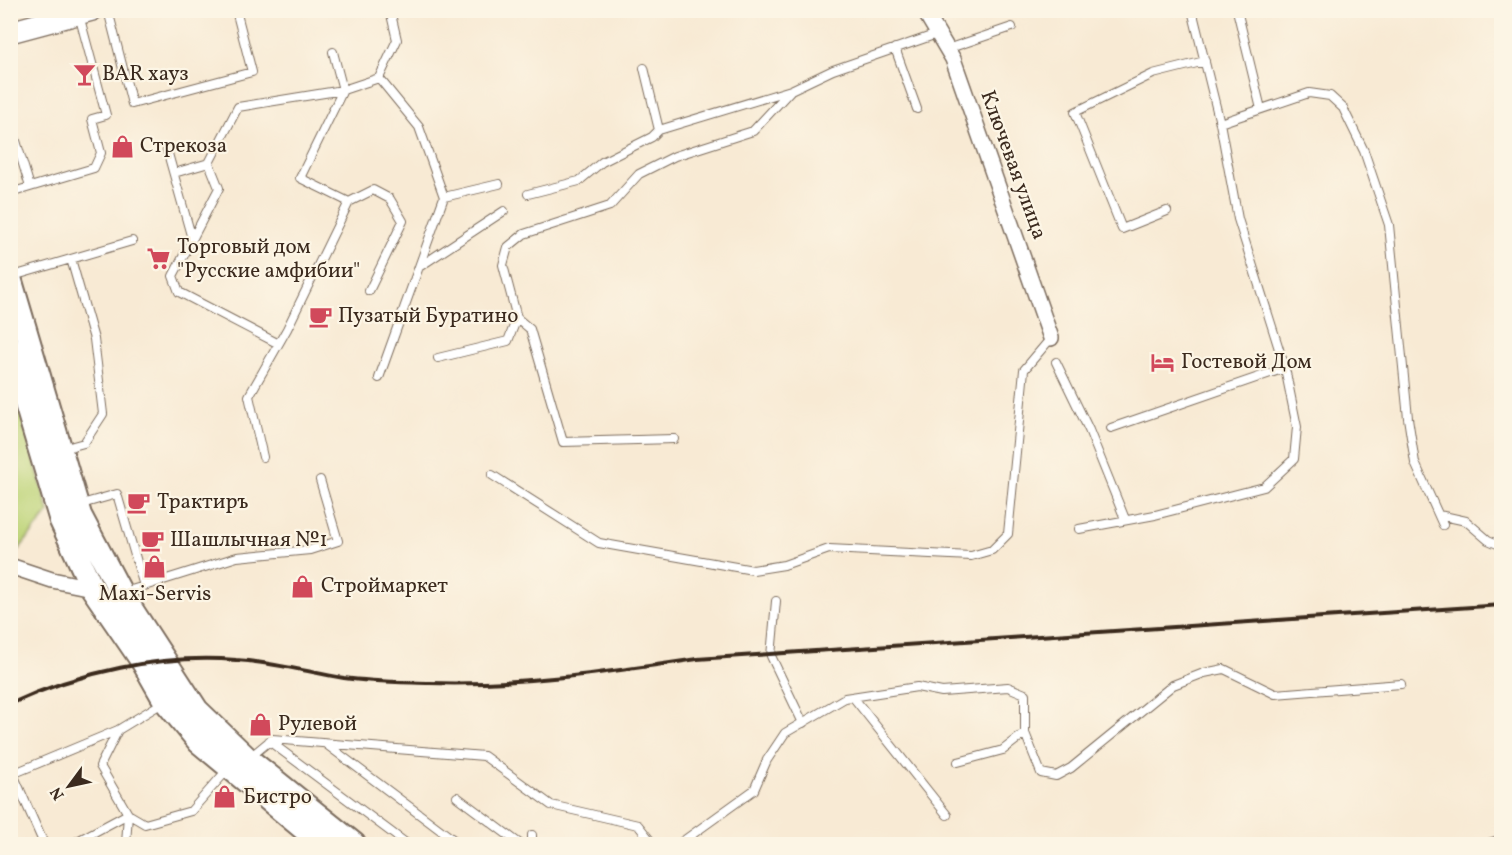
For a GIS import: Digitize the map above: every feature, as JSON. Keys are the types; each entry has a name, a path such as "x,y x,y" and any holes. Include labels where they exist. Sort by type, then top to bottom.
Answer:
{"main road":[{"path":"10,32 86,12"},
{"path":"10,277 77,505 121,593 197,710 238,764 322,844"},
{"path":"10,350 61,521 92,588 144,664 165,701 182,723 354,844"},
{"path":"92,588 121,593"}],"street":[{"name":"Ключевая улица","path":"925,13 953,59 1052,339"},
{"path":"10,566 52,580 92,588"}],"lane":[{"path":"108,10 132,104 252,72 236,10"},
{"path":"174,173 209,163 238,107 343,90 379,78 397,40 390,10"},
{"path":"925,13 943,10"},
{"path":"1079,529 1155,515 1264,487 1294,459 1297,427 1285,368 1238,219 1220,123 1192,10"},
{"path":"1237,10 1261,109"},
{"path":"10,193 94,168 101,153 92,118 106,115 86,12"},
{"path":"946,49 1012,27"},
{"path":"528,194 579,181 602,162 652,137 659,130 791,90 833,70 937,34"},
{"path":"895,48 917,110"},
{"path":"333,52 343,90 300,178 349,202"},
{"path":"1167,211 1122,229 1075,112 1153,74 1205,61"},
{"path":"644,68 659,130"},
{"path":"379,78 419,127 444,197 379,378"},
{"path":"674,439 563,442 530,329 517,318 503,265 508,247 524,234 610,206 639,174 675,156 753,131 791,90"},
{"path":"1220,123 1309,93 1330,96 1343,108 1364,151 1389,225 1408,418 1415,462 1443,525"},
{"path":"10,122 30,187"},
{"path":"167,150 192,238"},
{"path":"209,163 219,188 173,276 179,292 277,343"},
{"path":"444,197 499,184"},
{"path":"263,457 249,396 287,329 349,202 373,190 390,199 403,221 369,291"},
{"path":"419,267 504,211"},
{"path":"10,277 132,241"},
{"path":"61,449 84,443 103,414 93,339 71,258"},
{"path":"438,358 508,341 517,318"},
{"path":"492,475 599,543 753,570 784,565 829,549 971,556 992,550 1008,534 1024,370 1052,339"},
{"path":"1056,362 1089,430 1125,519"},
{"path":"1110,428 1285,368"},
{"path":"121,593 237,557 310,550 338,541 320,480"},
{"path":"77,505 117,494 144,586"},
{"path":"1439,515 1466,521 1488,540 1502,546"},
{"path":"776,601 771,656 803,723"},
{"path":"680,844 754,790 767,759 785,733 845,698 917,687 942,692 1008,687 1025,694 1025,733 1041,773 1056,776 1071,768 1173,685 1204,673 1224,669 1275,694 1401,684"},
{"path":"853,697 947,815"},
{"path":"44,844 12,775 118,730 165,701"},
{"path":"118,730 100,766 128,814 145,824 191,811 238,764 269,741 325,743 396,751 484,756 551,805 638,825 653,844"},
{"path":"958,762 1003,750 1025,733"},
{"path":"269,741 407,844"},
{"path":"325,743 459,844"},
{"path":"457,797 520,844"},
{"path":"72,844 128,814"},
{"path":"126,844 128,814"},
{"path":"532,835 532,844"},
{"path":"1485,844 1502,839"}],"green space":[{"path":"10,376 49,512 19,549 10,546"}],"railway":[{"path":"10,704 92,674 178,660 250,661 365,680 430,683 497,682 564,677 697,659 1502,605"}],"place":[{"name":"BAR хауз","path":"84,74"},
{"name":"Стрекоза","path":"122,146"},
{"name":"Торговый дом \"Русские амфибии\"","path":"159,259"},
{"name":"Пузатый Буратино","path":"320,316"},
{"name":"Гостевой Дом","path":"1163,362"},
{"name":"Трактиръ","path":"139,502"},
{"name":"Шашлычная №1","path":"152,540"},
{"name":"Maxi-Servis","path":"155,566"},
{"name":"Строймаркет","path":"303,586"},
{"name":"Рулевой","path":"260,724"},
{"name":"Бистро","path":"225,797"}]}
